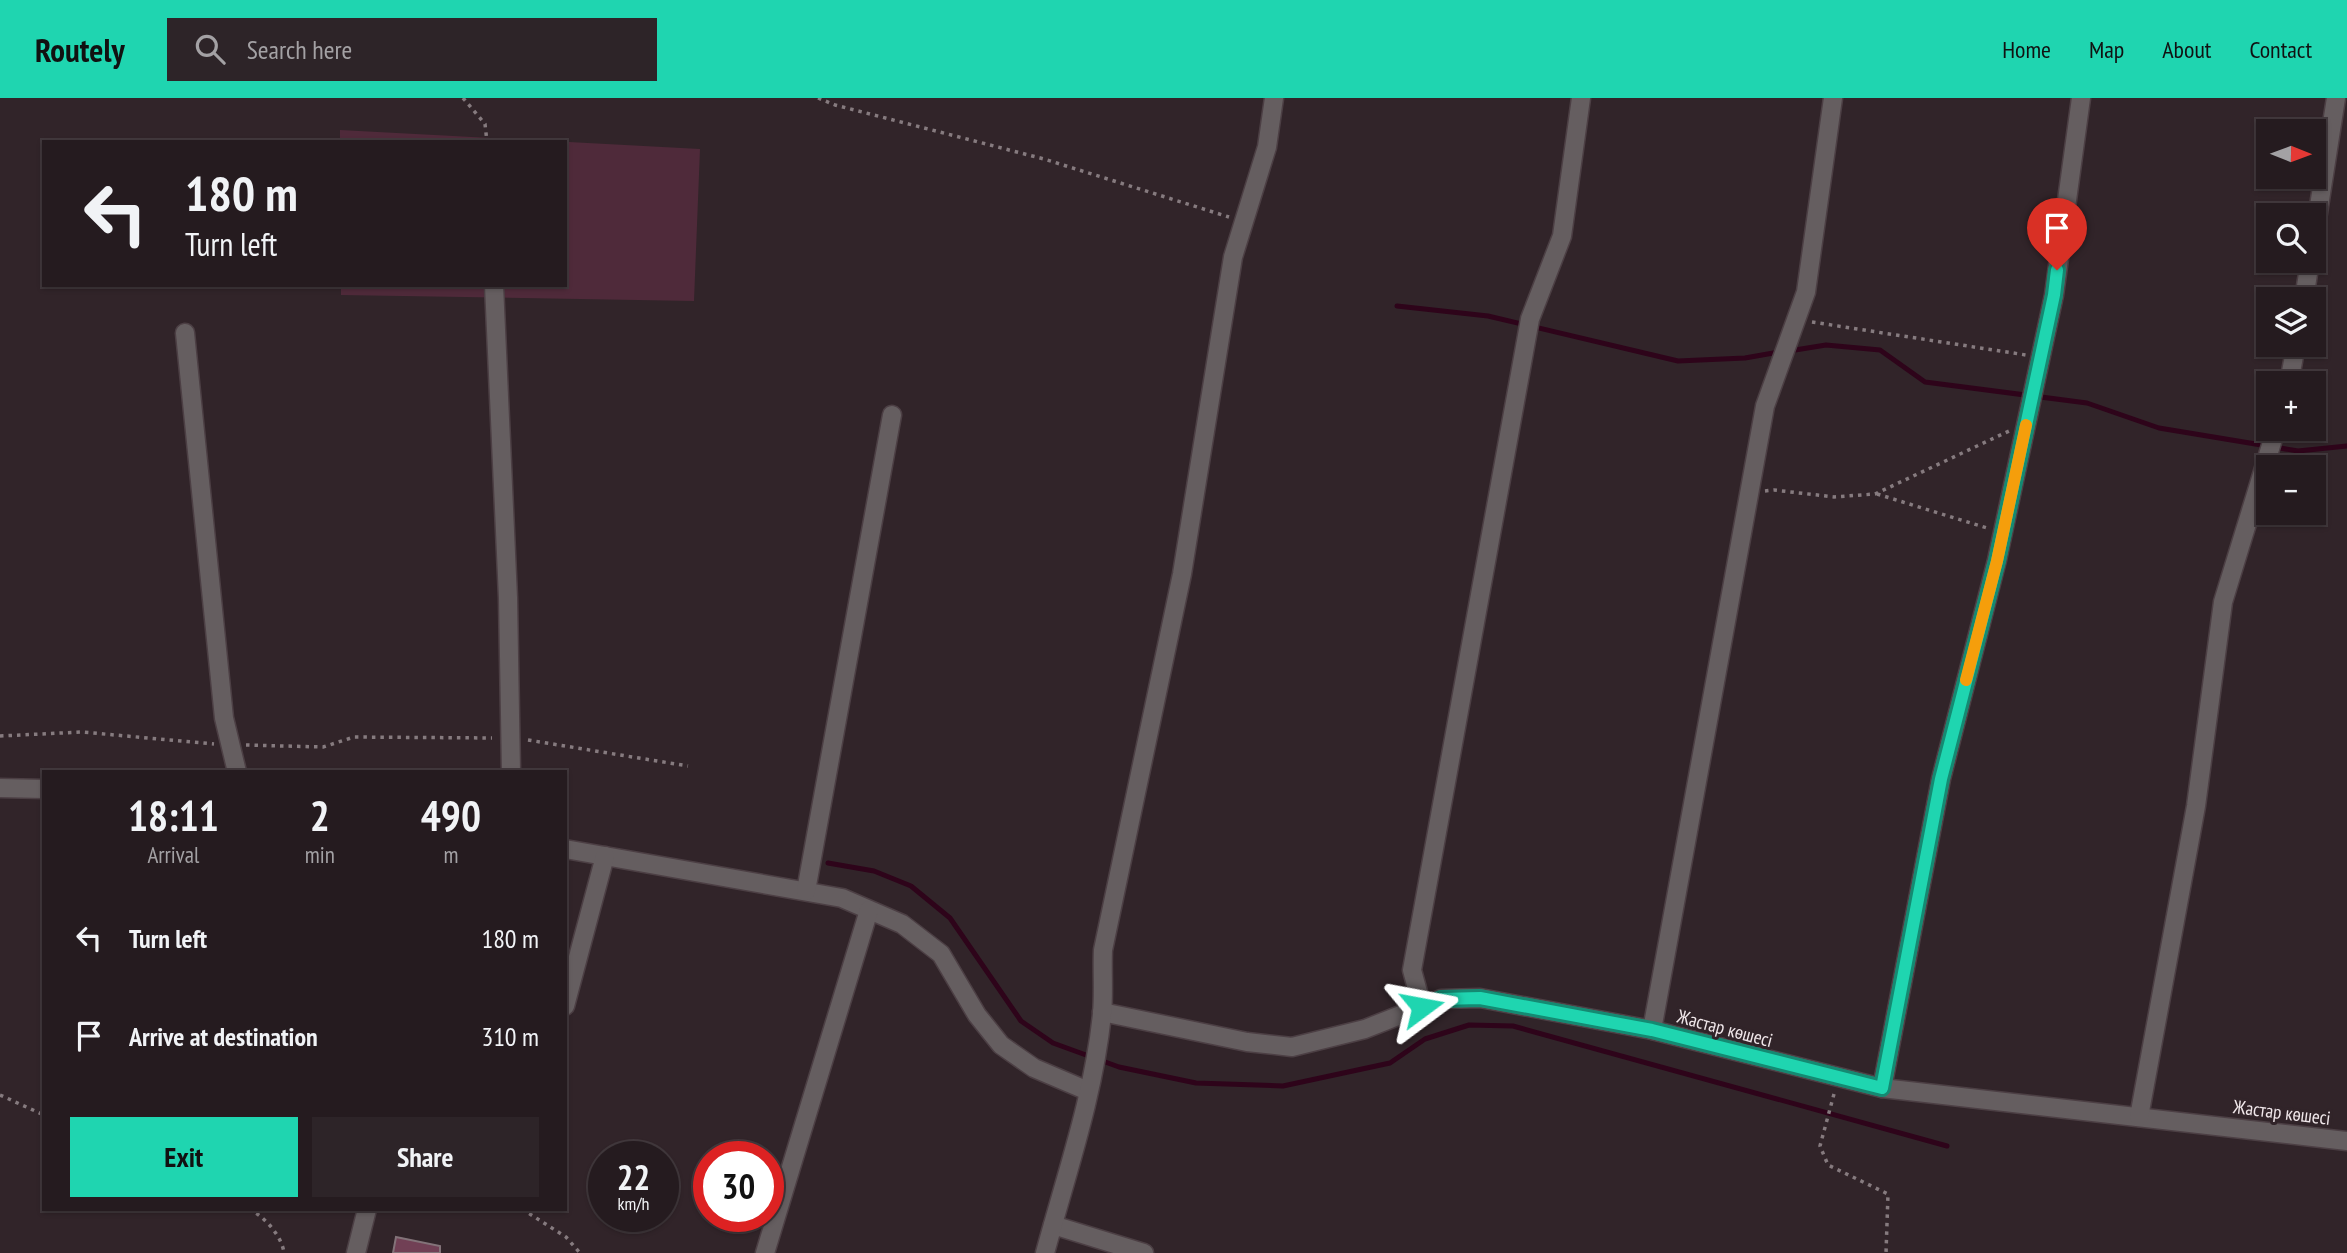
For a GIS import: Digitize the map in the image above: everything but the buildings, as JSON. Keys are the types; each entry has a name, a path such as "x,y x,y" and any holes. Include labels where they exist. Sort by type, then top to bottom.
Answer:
{"street":[{"path":"1045,1253 1088,1091 1102,1012 1103,950 1182,573 1233,257 1267,147 1274,98"},
{"path":"1422,1007 1412,970 1530,319 1562,236 1581,98"},
{"path":"1652,1030 1765,406 1806,292 1833,98"},
{"path":"1882,1088 1941,779 2003,532 2054,295 2081,98"},
{"path":"2319,203 2336,98"},
{"path":"494,287 508,598 511,770"},
{"path":"185,333 224,718 237,770"},
{"path":"806,891 892,415"},
{"path":"2139,1117 2196,806 2223,602 2272,441"},
{"path":"0,788 42,789"},
{"path":"567,849 842,898 902,924 941,954 977,1015 1001,1045 1034,1068 1088,1091"},
{"path":"567,999 606,856"},
{"path":"765,1253 869,910"},
{"name":"Жастар көшесі","path":"1102,1012 1247,1042 1292,1047 1365,1029 1441,999 1480,998 1652,1030 1882,1088 2347,1141"},
{"path":"356,1253 367,1211"},
{"path":"1053,1224 1144,1253"}],"path":[{"path":"463,98 485,124 487,140"},
{"path":"818,98 835,105 1044,159 1244,222"},
{"path":"1796,320 2040,357"},
{"path":"1875,494 2026,423"},
{"path":"1749,494 1774,490 1834,497 1875,494 2003,532"},
{"path":"0,736 82,732 231,745 323,747 354,737 511,738 688,766"},
{"path":"1839,1078 1821,1146 1828,1165 1888,1194 1886,1253"},
{"path":"0,1095 42,1114"},
{"path":"253,1211 260,1214 283,1244 284,1253"},
{"path":"525,1211 566,1237 580,1253"}],"shaded area":[{"path":"340,130 529,140 340,140"},
{"path":"567,142 700,149 694,301 341,295 341,287 567,287"}],"waterway":[{"path":"1397,306 1488,316 1678,361 1745,358 1779,352"},
{"path":"1789,351 1826,345 1880,350 1925,382 2087,403 2159,428 2298,451 2347,446"},
{"path":"828,863 874,871 911,886 950,918 1021,1021 1053,1043 1119,1067 1196,1083 1283,1086 1390,1063 1425,1039 1469,1025 1513,1026 1947,1146"}],"slow traffic":[{"path":"1966,680 1997,561 2026,425"}],"route":[{"path":"1422,1007 1441,999 1480,998 1652,1030 1882,1088 1941,779 1997,561 2054,295 2057,270"}]}
